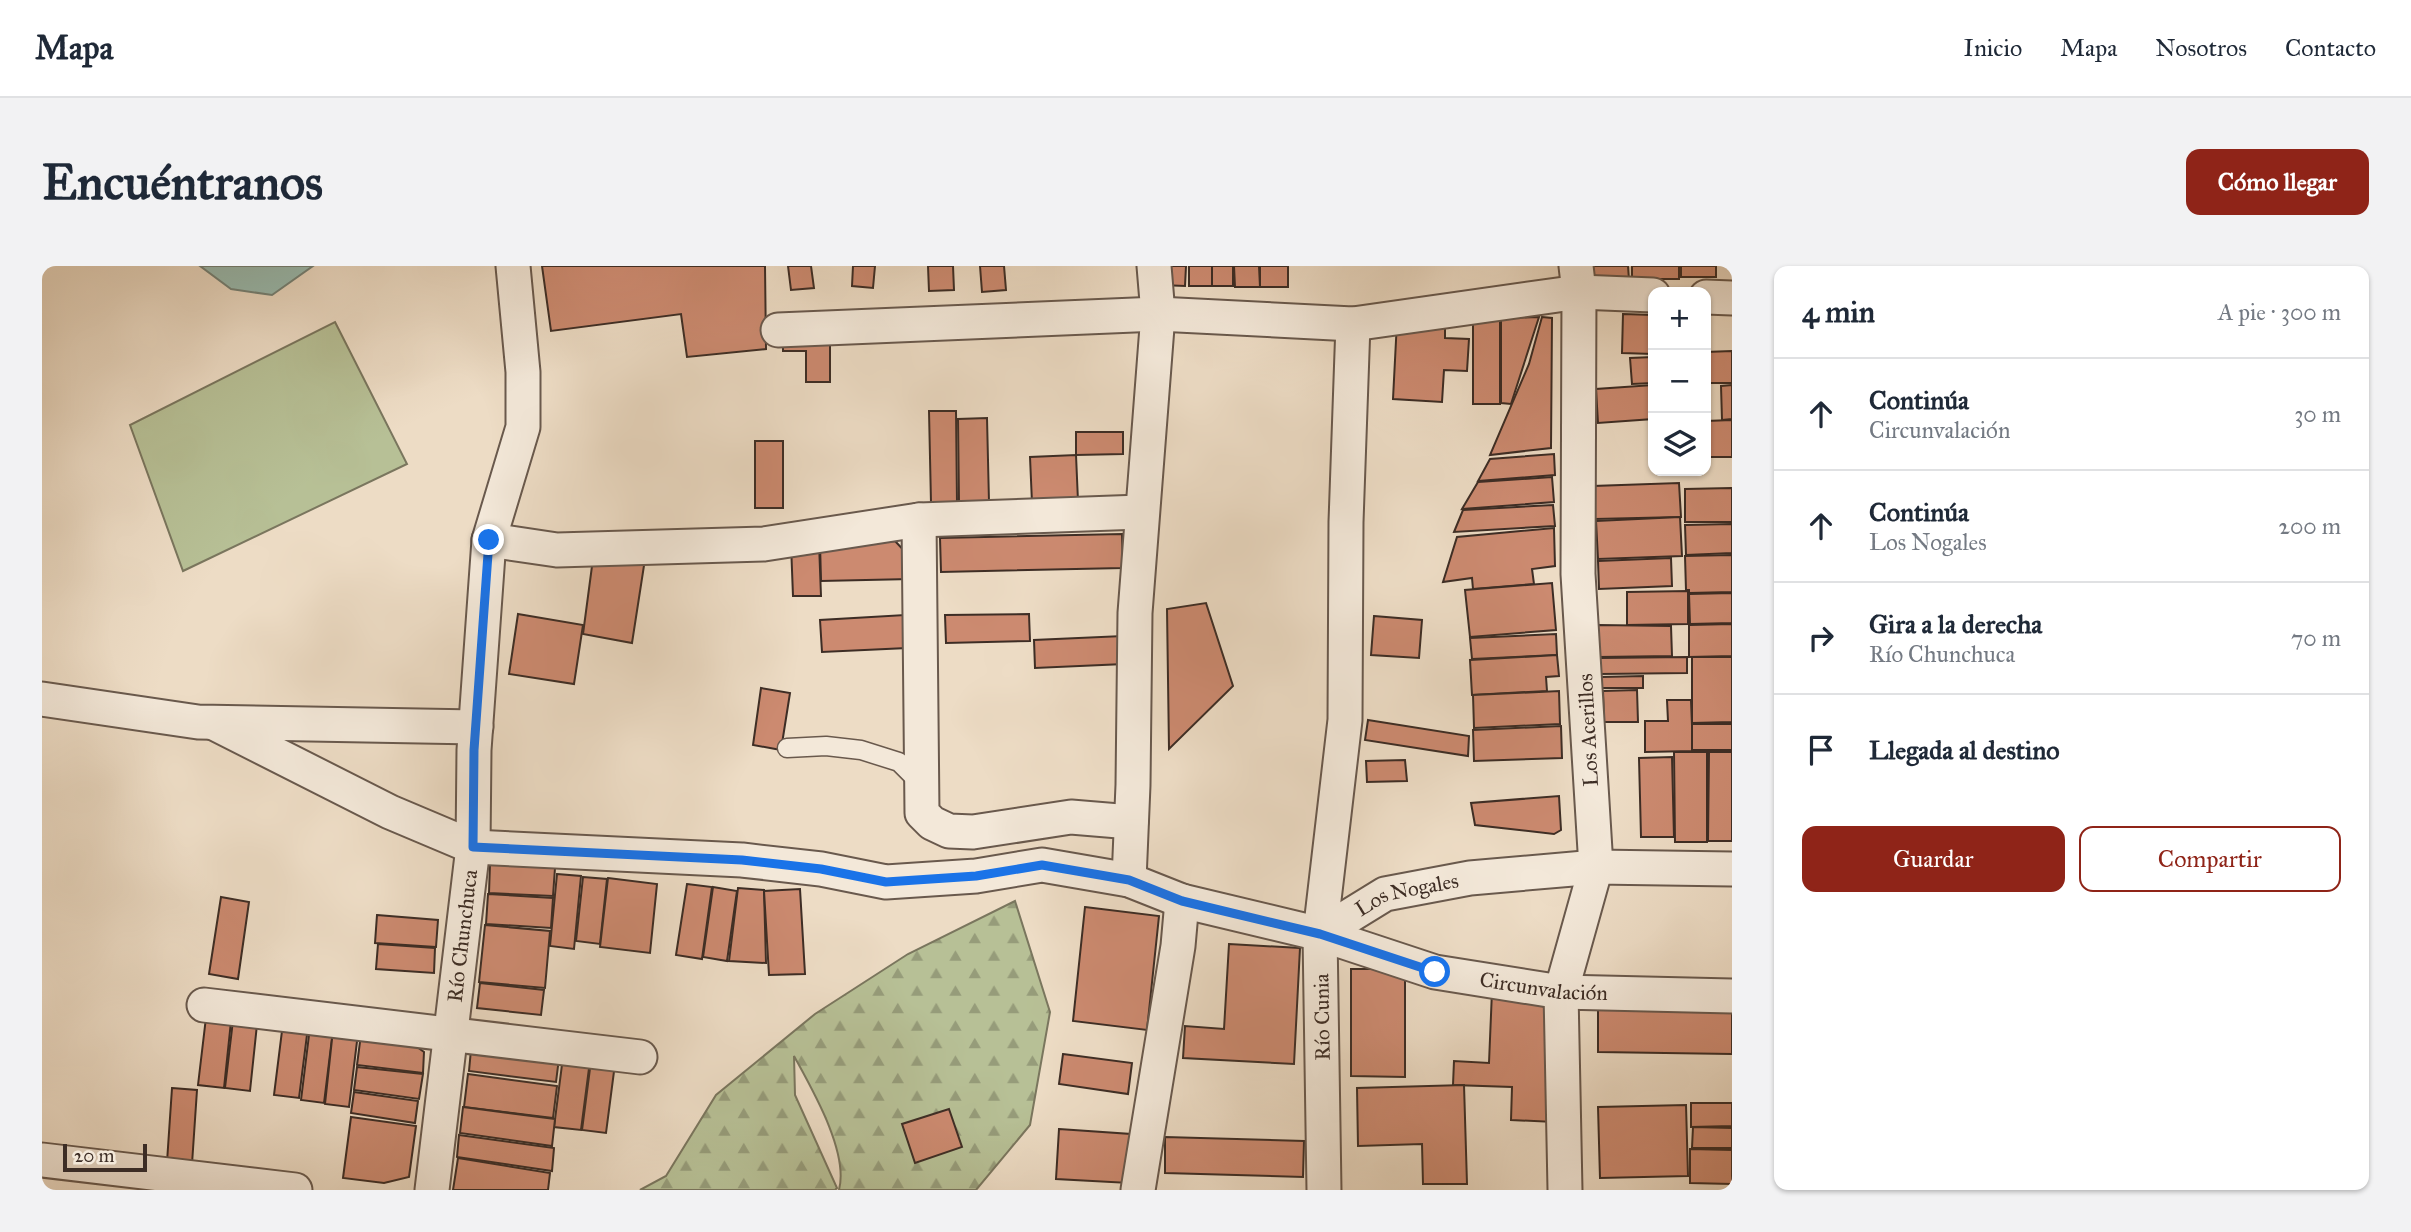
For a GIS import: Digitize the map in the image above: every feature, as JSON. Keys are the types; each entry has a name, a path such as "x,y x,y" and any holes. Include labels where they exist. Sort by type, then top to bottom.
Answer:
{"street":[{"name":"Río Chunchuca","path":"432,1190 473,847 475,727 489,540 523,427 523,372 513,266"},
{"path":"1129,880 1135,613 1158,314 1154,266"},
{"path":"778,330 1158,314 1353,324 1577,279 1648,294"},
{"name":"Los Acerillos","path":"1565,1190 1561,992 1596,867 1578,575 1577,279"},
{"path":"1711,297 1732,298"},
{"name":"Río Cunia","path":"1324,1190 1320,934 1345,720 1346,522 1353,324"},
{"path":"489,540 557,550 764,544 919,520 1141,512"},
{"path":"919,520 922,813 932,823 949,831 973,832 1072,817 1131,822"},
{"path":"42,699 198,722 475,727"},
{"path":"214,723 390,812 473,847 742,860 821,869 886,882 976,876 1042,865 1129,880 1182,901 1320,934"},
{"name":"Los Nogales","path":"1320,934 1385,894 1470,878 1596,867 1732,869"},
{"path":"1138,1190 1178,946 1182,901"},
{"name":"Circunvalación","path":"1320,934 1435,972 1561,992 1732,996"},
{"path":"204,1005 640,1057"},
{"path":"42,1160 295,1190"}],"lane":[{"path":"787,748 826,746 861,750 899,762 922,785"}],"green space":[{"path":"335,322 407,464 183,571 130,425"},
{"path":"1015,901 1050,1012 1030,1125 976,1190 839,1190 841,1175 834,1140 819,1103 794,1056 795,1095 837,1188 835,1190 640,1190 666,1176 716,1095 815,1014 908,954"}],"water":[{"path":"200,266 313,266 272,295 231,289"}],"building":[{"path":"542,266 765,266 766,349 687,357 681,314 551,331"},
{"path":"788,266 811,266 814,288 791,290"},
{"path":"853,266 875,266 873,288 852,286"},
{"path":"928,266 953,266 954,290 929,291"},
{"path":"980,266 1004,266 1006,290 982,292"},
{"path":"1162,266 1186,266 1185,286 1161,285"},
{"path":"1189,266 1212,266 1212,286 1189,286"},
{"path":"1212,266 1233,266 1233,286 1212,286"},
{"path":"1234,266 1259,266 1260,287 1235,287"},
{"path":"1260,266 1288,266 1288,287 1260,287"},
{"path":"1590,266 1628,266 1629,280 1591,281"},
{"path":"1632,266 1679,266 1679,279 1632,279"},
{"path":"1681,266 1716,266 1716,277 1681,277"},
{"path":"1623,314 1648,315 1648,354 1622,353"},
{"path":"1473,317 1500,318 1500,404 1473,404"},
{"path":"1539,317 1511,404 1501,403 1501,318"},
{"path":"1542,317 1552,318 1551,448 1490,455 1529,364"},
{"path":"1397,321 1445,324 1445,338 1469,339 1467,371 1444,370 1442,402 1393,399"},
{"path":"783,332 830,332 830,382 806,382 806,351 783,351"},
{"path":"1732,351 1732,383 1711,383 1711,352"},
{"path":"1648,357 1648,383 1632,384 1630,358"},
{"path":"1648,385 1648,419 1598,423 1596,389"},
{"path":"1732,385 1732,419 1722,420 1721,386"},
{"path":"929,411 956,411 957,503 931,503"},
{"path":"987,418 989,502 959,503 958,419"},
{"path":"1732,420 1732,457 1711,457 1711,421"},
{"path":"1076,432 1123,432 1123,454 1076,455"},
{"path":"755,441 783,441 783,508 755,508"},
{"path":"1554,454 1555,475 1478,481 1490,459"},
{"path":"1076,455 1078,501 1032,503 1030,457"},
{"path":"1552,477 1554,502 1462,509 1478,482"},
{"path":"1679,483 1681,517 1595,519 1593,486"},
{"path":"1732,488 1732,522 1685,522 1685,489"},
{"path":"1553,505 1555,526 1454,532 1463,510"},
{"path":"1680,517 1682,556 1598,559 1596,521"},
{"path":"1732,524 1732,553 1686,555 1685,525"},
{"path":"1554,528 1555,566 1532,569 1534,584 1473,589 1472,578 1443,582 1457,537"},
{"path":"1122,534 1123,568 941,572 940,538"},
{"path":"895,541 910,557 911,579 821,581 820,543"},
{"path":"819,543 821,596 793,596 791,544"},
{"path":"594,551 645,559 632,643 583,634"},
{"path":"1732,555 1732,592 1689,593 1689,590 1686,590 1685,556"},
{"path":"1671,558 1672,586 1599,589 1598,561"},
{"path":"1552,583 1556,630 1470,637 1465,590"},
{"path":"1688,591 1688,624 1627,625 1627,592"},
{"path":"1732,593 1732,623 1690,624 1689,594"},
{"path":"1206,603 1233,686 1169,749 1167,609"},
{"path":"518,614 583,625 574,684 509,674"},
{"path":"1029,614 1030,641 946,643 945,615"},
{"path":"905,615 907,648 822,652 820,620"},
{"path":"1374,616 1422,620 1419,658 1371,655"},
{"path":"1732,624 1732,656 1689,657 1689,625"},
{"path":"1598,625 1671,626 1672,656 1598,657"},
{"path":"1556,634 1557,655 1472,659 1470,638"},
{"path":"1123,636 1124,664 1035,668 1034,640"},
{"path":"1557,655 1559,676 1546,677 1547,691 1472,695 1470,660"},
{"path":"1687,657 1687,673 1600,674 1600,658"},
{"path":"1692,657 1732,657 1732,722 1692,723"},
{"path":"1643,676 1643,688 1601,688 1601,677"},
{"path":"761,688 790,693 781,750 753,745"},
{"path":"1637,690 1638,722 1604,722 1603,691"},
{"path":"1559,691 1560,724 1474,728 1473,695"},
{"path":"1667,700 1691,700 1693,751 1645,752 1645,721 1668,721"},
{"path":"1368,720 1469,736 1468,756 1365,740"},
{"path":"1692,724 1732,724 1732,750 1692,750"},
{"path":"1561,726 1562,758 1474,761 1473,730"},
{"path":"1674,752 1707,752 1707,842 1675,842"},
{"path":"1709,752 1732,752 1732,841 1708,841"},
{"path":"1672,757 1674,837 1641,837 1639,758"},
{"path":"1405,760 1407,781 1367,782 1366,761"},
{"path":"1559,796 1561,830 1554,834 1475,825 1471,803"},
{"path":"490,864 555,868 553,896 489,893"},
{"path":"557,874 581,876 574,949 550,946"},
{"path":"583,877 607,879 600,944 576,941"},
{"path":"608,878 657,884 650,953 600,947"},
{"path":"687,884 712,887 702,959 676,955"},
{"path":"713,887 737,891 727,961 703,957"},
{"path":"738,888 764,890 766,963 729,961"},
{"path":"800,889 805,974 769,975 764,891"},
{"path":"488,894 553,898 551,928 486,924"},
{"path":"221,897 249,902 238,979 209,974"},
{"path":"1085,907 1159,916 1147,1030 1073,1021"},
{"path":"377,915 438,920 436,947 375,943"},
{"path":"485,925 550,931 545,988 479,982"},
{"path":"378,944 435,948 434,973 376,969"},
{"path":"1229,944 1300,948 1294,1064 1183,1058 1185,1026 1224,1029"},
{"path":"1351,969 1405,969 1405,1077 1351,1076"},
{"path":"480,983 544,990 541,1015 477,1008"},
{"path":"1492,991 1559,994 1554,1122 1511,1120 1512,1087 1453,1085 1454,1061 1489,1063"},
{"path":"1598,1001 1732,1003 1732,1054 1598,1052"},
{"path":"207,1009 232,1012 224,1088 198,1085"},
{"path":"234,1012 258,1015 250,1091 225,1088"},
{"path":"283,1023 308,1027 299,1098 274,1095"},
{"path":"310,1027 333,1030 324,1103 301,1100"},
{"path":"333,1030 358,1033 349,1107 325,1104"},
{"path":"361,1034 406,1039 424,1052 423,1073 357,1065"},
{"path":"472,1039 560,1050 556,1082 469,1071"},
{"path":"564,1049 591,1053 581,1130 554,1127"},
{"path":"592,1053 616,1056 606,1133 582,1130"},
{"path":"1063,1054 1132,1063 1128,1094 1059,1084"},
{"path":"357,1067 423,1074 419,1099 354,1090"},
{"path":"468,1074 557,1086 553,1118 464,1107"},
{"path":"1464,1085 1467,1184 1423,1184 1422,1144 1358,1146 1357,1088"},
{"path":"172,1088 197,1090 192,1164 167,1162"},
{"path":"354,1092 418,1101 415,1123 351,1113"},
{"path":"1691,1103 1732,1103 1732,1126 1691,1127"},
{"path":"1686,1105 1688,1176 1600,1178 1598,1107"},
{"path":"463,1107 555,1119 552,1146 460,1133"},
{"path":"949,1109 962,1147 915,1163 902,1124"},
{"path":"351,1117 416,1126 409,1177 384,1183 343,1178"},
{"path":"1693,1127 1732,1128 1732,1148 1692,1148"},
{"path":"1059,1129 1131,1134 1129,1183 1056,1179"},
{"path":"459,1135 554,1148 552,1171 457,1157"},
{"path":"1165,1137 1304,1141 1303,1177 1165,1173"},
{"path":"1690,1149 1732,1150 1732,1184 1690,1183"},
{"path":"458,1158 550,1173 548,1190 453,1190"}],"route":[{"path":"489,540 474,750 473,847 742,860 821,869 886,882 976,876 1042,865 1129,880 1182,901 1320,934 1435,972"}]}
